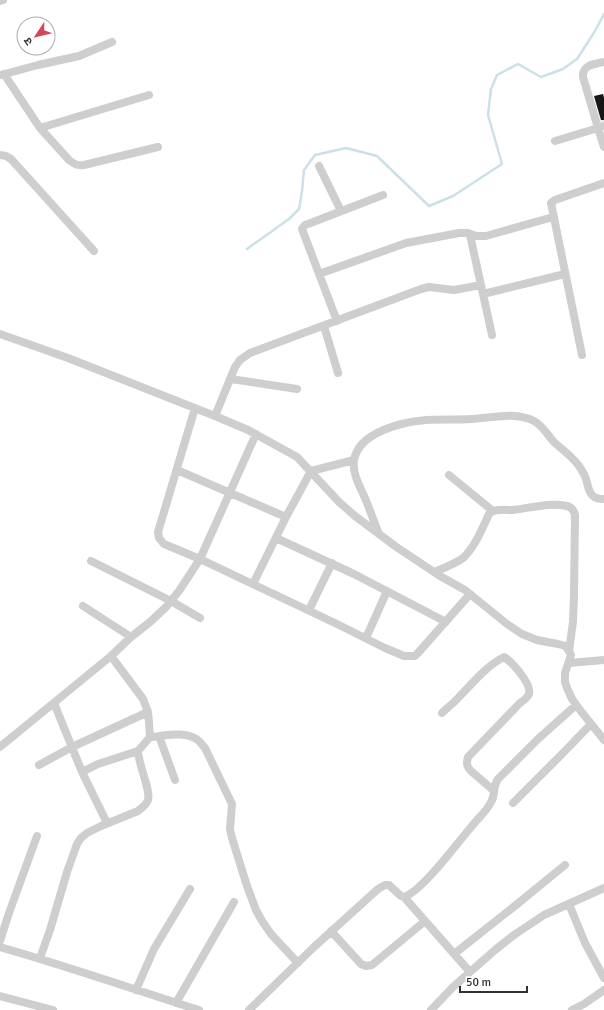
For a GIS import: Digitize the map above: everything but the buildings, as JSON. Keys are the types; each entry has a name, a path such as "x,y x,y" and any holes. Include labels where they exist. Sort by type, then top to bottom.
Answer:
{"street":[{"path":"112,42 78,56 2,74 40,128 74,164 79,166 158,147"},
{"path":"604,62 587,67 583,72 583,77 601,127 604,147"},
{"path":"40,128 149,95"},
{"path":"555,141 601,127"},
{"path":"0,155 11,159 94,251"},
{"path":"320,166 341,211"},
{"path":"582,355 551,203 604,183"},
{"path":"337,321 302,229 305,225 383,195"},
{"path":"319,274 406,243 460,233 486,236 553,217"},
{"path":"470,234 492,335"},
{"path":"483,294 565,274"},
{"path":"215,416 235,367 244,356 426,288 430,287 454,290 481,285"},
{"path":"324,326 338,372"},
{"path":"0,334 140,386 256,434 297,457 339,502 355,516 395,546 434,572 465,590 507,624 522,634 537,640 565,646 569,651"},
{"path":"230,379 297,389"},
{"path":"195,408 158,532 158,538 164,544 200,559 309,610 385,648 410,657 415,656 418,653 470,594"},
{"path":"380,535 354,468 356,452 370,437 381,431 412,422 426,420 472,419 507,415 524,417 534,421 576,462 584,475 588,489 592,495 599,499 604,499"},
{"path":"0,747 111,656 166,607 179,592 200,559 256,434"},
{"path":"253,584 286,517 311,471 354,460"},
{"path":"177,470 286,517"},
{"path":"450,475 493,511"},
{"path":"434,572 461,559 467,553 489,514 493,511 516,510 551,505 568,506 572,509 575,515 573,622 569,663 565,673 565,682 576,705 604,740"},
{"path":"276,538 332,563 446,622"},
{"path":"91,561 171,601 200,618"},
{"path":"309,610 332,563"},
{"path":"366,638 387,591"},
{"path":"83,606 131,637"},
{"path":"111,656 143,699 148,712 150,737"},
{"path":"442,712 496,661 504,657 509,660 520,672 529,689 529,694 468,757 466,763 471,771 493,790"},
{"path":"569,663 604,660"},
{"path":"54,703 82,772 108,823"},
{"path":"404,898 427,879 489,806 492,801 495,783 503,773 576,705"},
{"path":"39,765 72,747 148,712"},
{"path":"513,803 591,724"},
{"path":"82,772 98,764 138,751 150,737 186,735 199,741 205,748 232,804 230,829 232,838 256,910 271,934 298,963"},
{"path":"159,736 176,780"},
{"path":"40,958 67,872 77,844 81,838 87,833 108,823 138,811 149,799 149,792 138,758 138,751"},
{"path":"0,940 37,836"},
{"path":"454,954 565,865"},
{"path":"249,1010 331,931 378,889 385,885 389,885 404,898 470,972"},
{"path":"431,1010 453,987 514,935 544,915 604,888"},
{"path":"136,990 154,949 190,889"},
{"path":"176,1003 234,902"},
{"path":"569,904 586,944 604,978"},
{"path":"331,931 361,964 366,966 372,965 425,921"},
{"path":"0,947 40,958 199,1010"},
{"path":"572,1010 584,1004 604,990"},
{"path":"0,996 53,1010"}],"waterway":[{"path":"247,249 289,219 299,209 304,170 315,155 346,148 377,156 429,206 453,196 502,164 488,115 491,89 497,75 518,64 541,77 563,69 577,59 604,14"}]}
